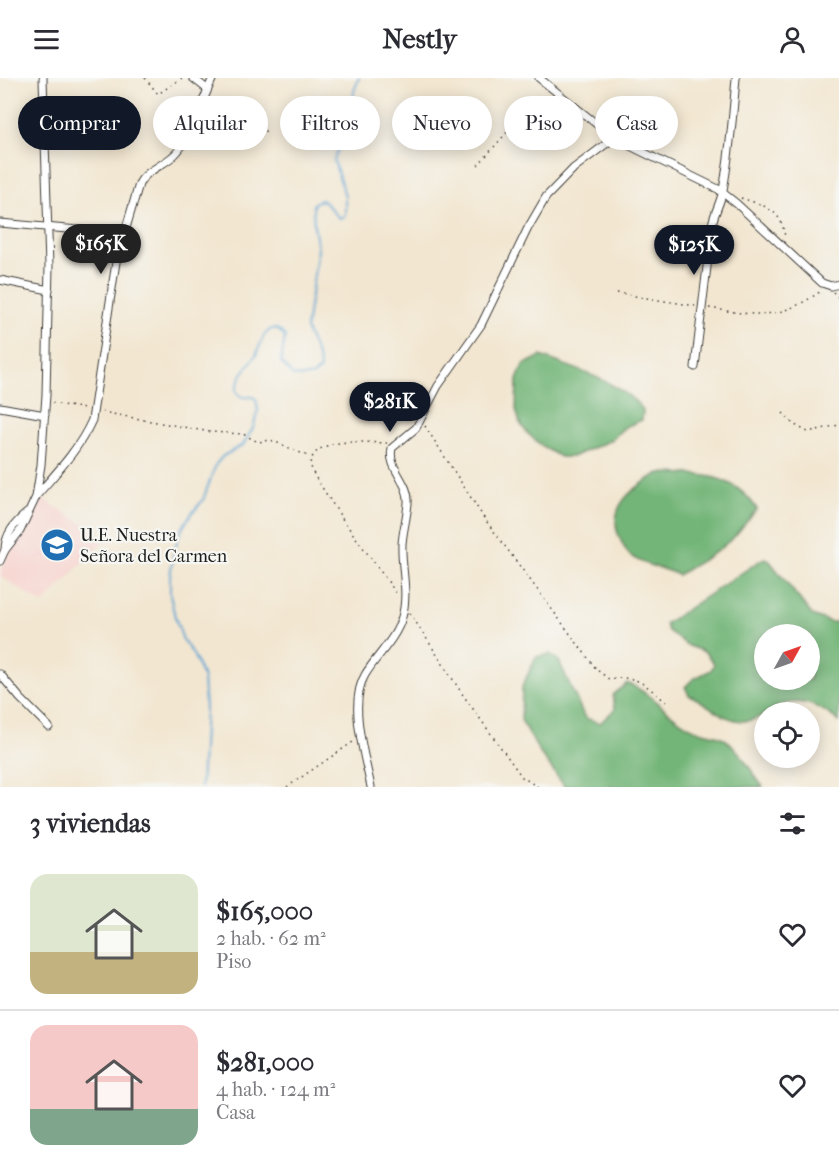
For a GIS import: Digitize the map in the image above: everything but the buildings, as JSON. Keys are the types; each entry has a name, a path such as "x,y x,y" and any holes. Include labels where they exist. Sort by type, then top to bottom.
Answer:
{"street":[{"path":"36,497 46,402 49,290 43,78"},
{"path":"193,78 207,89"},
{"path":"204,96 213,78"},
{"path":"539,78 595,123"},
{"path":"695,367 714,214 723,193 730,145 736,78"},
{"path":"0,561 5,550 20,531 36,497 77,448 88,429 95,410 106,321 123,234 142,178 165,164 179,150"},
{"path":"371,787 360,732 358,705 360,686 365,674 397,628 405,605 402,544 408,493 391,459 392,448 412,433 438,386 484,319 538,210 565,177 599,150"},
{"path":"638,150 723,193 827,286 839,284"},
{"path":"0,223 123,234"},
{"path":"0,280 49,290"},
{"path":"0,407 45,415"},
{"path":"0,674 20,698 50,727"}],"path":[{"path":"145,78 158,94 182,78"},
{"path":"175,82 176,78"},
{"path":"478,165 509,130 540,107 555,91"},
{"path":"723,193 774,211 782,221 785,249"},
{"path":"616,293 766,315 782,312 802,304 827,286"},
{"path":"46,402 210,432 243,434 258,442 271,440 311,458"},
{"path":"783,413 793,424 808,432 839,425"},
{"path":"421,420 484,518 597,670 610,680 628,677 636,680 666,702"},
{"path":"397,443 335,443 319,449 311,458 312,469 321,486 405,605 463,695 522,777 538,787"},
{"path":"286,787 345,749 360,732"}],"shaded area":[{"name":"U.E. Nuestra Señora del Carmen","path":"42,498 106,538 43,604 0,576 9,552 22,536"}],"green space":[{"path":"541,356 596,377 622,391 643,410 642,420 625,427 611,440 572,457 560,457 543,447 527,433 520,423 516,410 517,380 523,365"},
{"path":"659,473 701,475 726,482 737,488 757,509 734,537 716,552 678,575 648,565 636,560 626,551 617,529 616,518 619,508 631,492"},
{"path":"764,558 768,559 812,615 830,622 839,622 839,722 820,708 820,702 754,702 754,719 747,721 723,715 689,695 685,687 693,679 711,670 714,664 705,652 689,646 668,631 665,624"},
{"path":"550,654 559,661 585,718 600,723 615,709 613,695 627,683 646,694 681,722 729,742 763,787 565,787 540,753 521,720 522,687 536,657"}],"waterway":[{"path":"201,787 205,709 203,678 194,656 183,640 175,617 170,595 170,575 174,552 180,532 203,500 216,464 223,456 243,445 253,428 258,410 256,399 240,396 236,389 242,374 256,355 264,335 271,329 277,329 285,336 281,362 292,375 303,377 314,375 320,369 306,328 318,249 313,206 320,200 325,202 339,218 345,216 345,196 334,161 341,140 353,121 354,91 359,78"}],"place":[{"name":"U.E. Nuestra Señora del Carmen","path":"57,545"}]}
